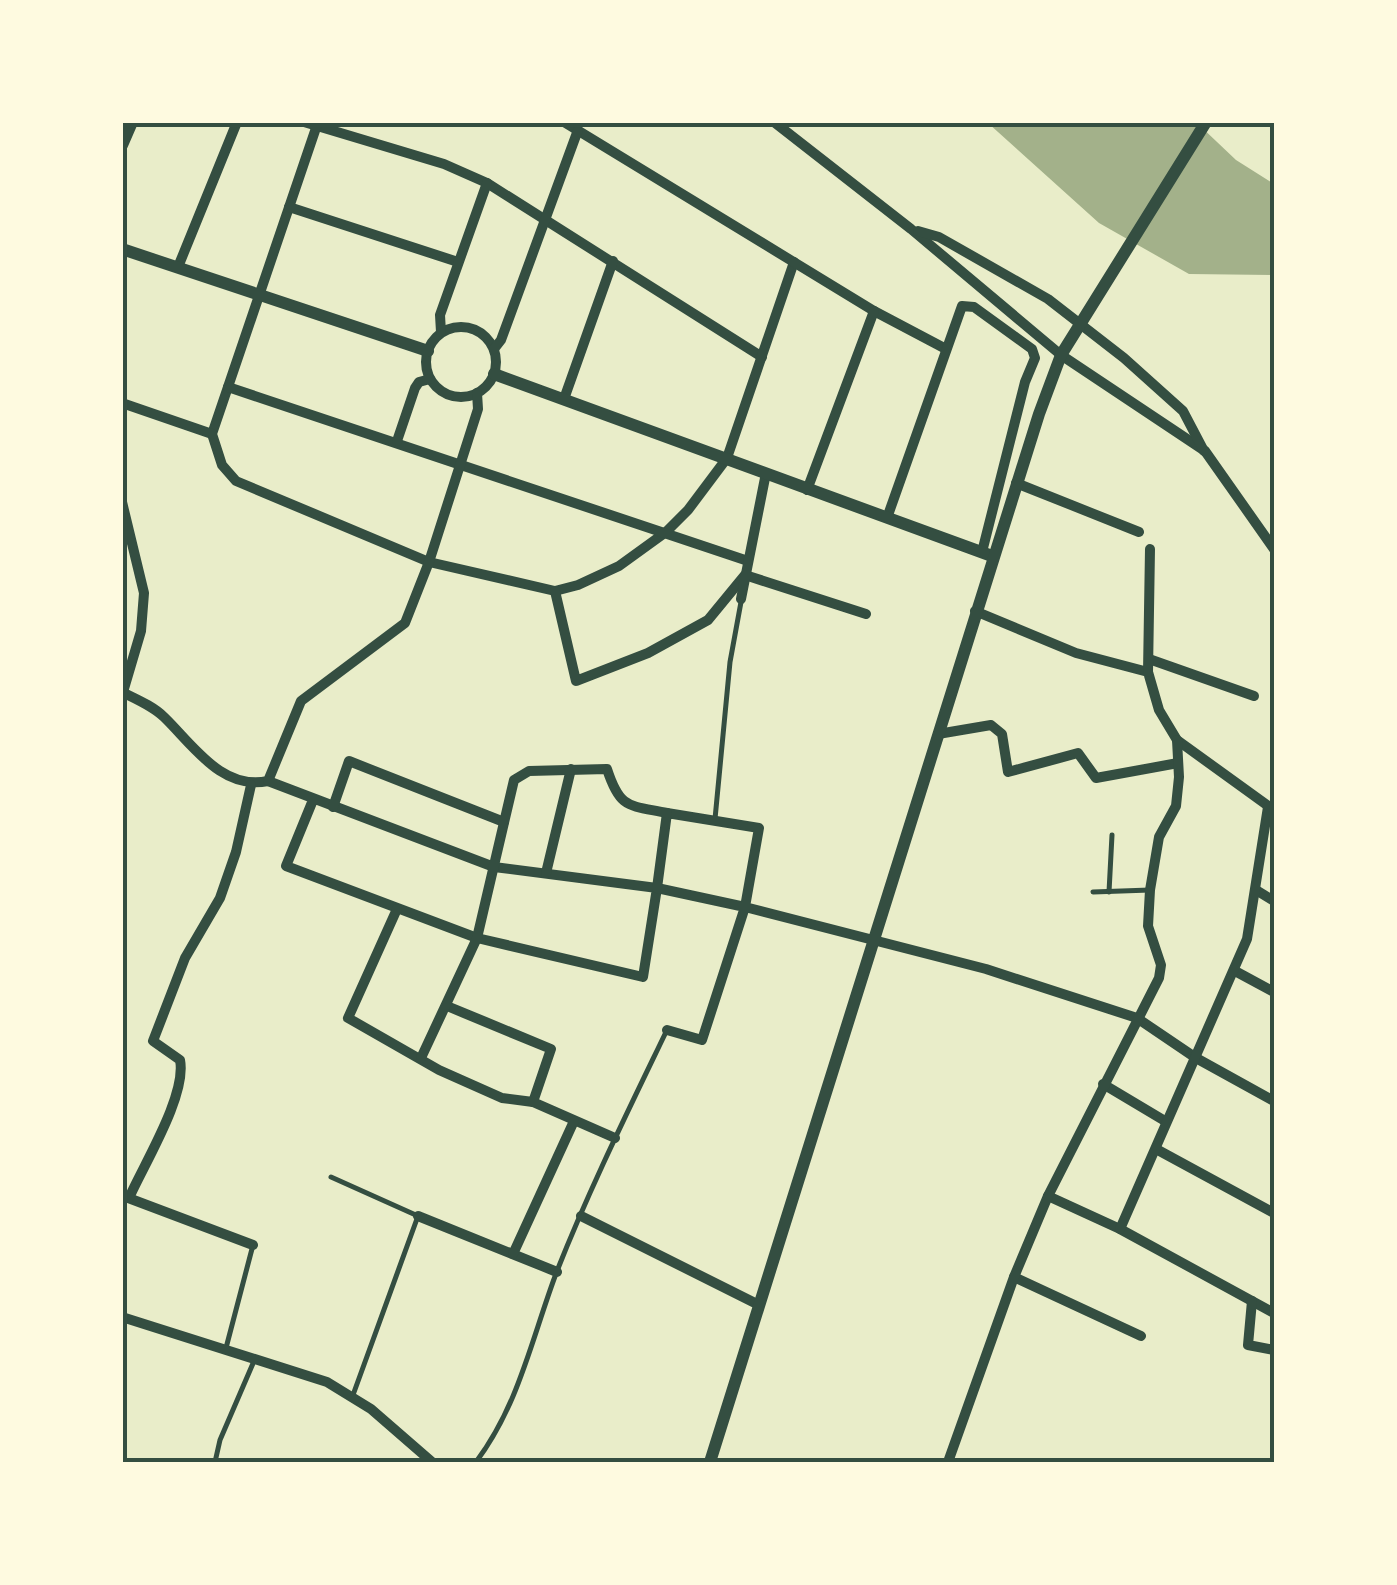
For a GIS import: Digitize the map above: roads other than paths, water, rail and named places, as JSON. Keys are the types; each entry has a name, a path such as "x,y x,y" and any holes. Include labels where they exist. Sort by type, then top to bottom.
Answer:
{"street":[{"path":"122,145 132,122"},
{"path":"178,267 237,122"},
{"path":"304,122 444,164 487,183 762,357"},
{"path":"564,122 874,311 946,349"},
{"path":"774,122 1065,350 1205,452"},
{"path":"987,554 1065,350 1206,122"},
{"path":"318,124 212,434 222,464 236,481 428,562 555,592 578,586 618,566 666,532 727,458 794,262"},
{"path":"494,348 501,340 578,130"},
{"path":"441,332 461,326 484,335 494,348 494,374 476,394 456,396 437,387 430,379 426,360 441,332 440,315 487,183"},
{"path":"289,207 458,262"},
{"path":"911,229 939,237 1048,299 1124,358 1183,411 1205,452 1274,549"},
{"path":"122,249 428,351"},
{"path":"564,399 613,262"},
{"path":"710,1462 975,611 1025,382 1035,358 1032,348 974,307 962,306 887,518"},
{"path":"808,490 874,311"},
{"path":"494,374 987,554"},
{"path":"397,441 419,382 430,379"},
{"path":"228,386 748,562"},
{"path":"268,782 301,701 405,622 478,409 476,394"},
{"path":"122,403 212,434"},
{"path":"741,599 766,474"},
{"path":"1016,483 1139,532"},
{"path":"122,502 144,593 141,631 123,692 161,714 208,764 251,785 268,782 494,867 657,888 986,969 1137,1018 1196,1058 1274,1101"},
{"path":"1120,1229 1248,939 1272,808 1177,740 1159,710 1148,672 1150,549"},
{"path":"555,592 576,682 648,652 708,620 745,575"},
{"path":"745,575 866,614"},
{"path":"975,611 1076,652 1148,672"},
{"path":"1149,660 1254,696"},
{"path":"938,734 991,725 1002,734 1008,772 1078,753 1096,778 1178,763"},
{"path":"948,1462 1048,1196 1159,978 1161,964 1148,926 1150,890 1160,837 1176,806 1177,740"},
{"path":"333,807 350,761 504,822"},
{"path":"546,872 571,768"},
{"path":"421,1058 477,938 514,780 529,772 608,769 616,795 629,806 760,828 746,907 702,1040 667,1030"},
{"path":"251,785 236,852 220,898 184,958 153,1041 180,1060 183,1070 177,1094 126,1197 253,1245"},
{"path":"312,800 286,866 477,938 643,977 667,813"},
{"path":"1256,890 1274,901"},
{"path":"397,909 348,1018 439,1070 502,1098 533,1102 615,1138"},
{"path":"1235,971 1274,992"},
{"path":"447,1006 551,1049 533,1102"},
{"path":"1103,1084 1165,1121"},
{"path":"513,1254 574,1121"},
{"path":"1156,1149 1274,1213"},
{"path":"1048,1196 1120,1229 1274,1313"},
{"path":"418,1216 557,1272"},
{"path":"581,1216 759,1306"},
{"path":"1014,1278 1141,1336"},
{"path":"1252,1301 1248,1344 1274,1350"},
{"path":"122,1317 327,1382 400,1432 432,1462"}],"lane":[{"path":"714,820 730,662 741,599"},
{"path":"1109,892 1112,835"},
{"path":"1093,892 1150,890"},
{"path":"476,1462 513,1402 557,1272 667,1030"},
{"path":"331,1177 418,1216 352,1398"},
{"path":"226,1349 253,1245"},
{"path":"215,1462 220,1440 255,1358"}]}
